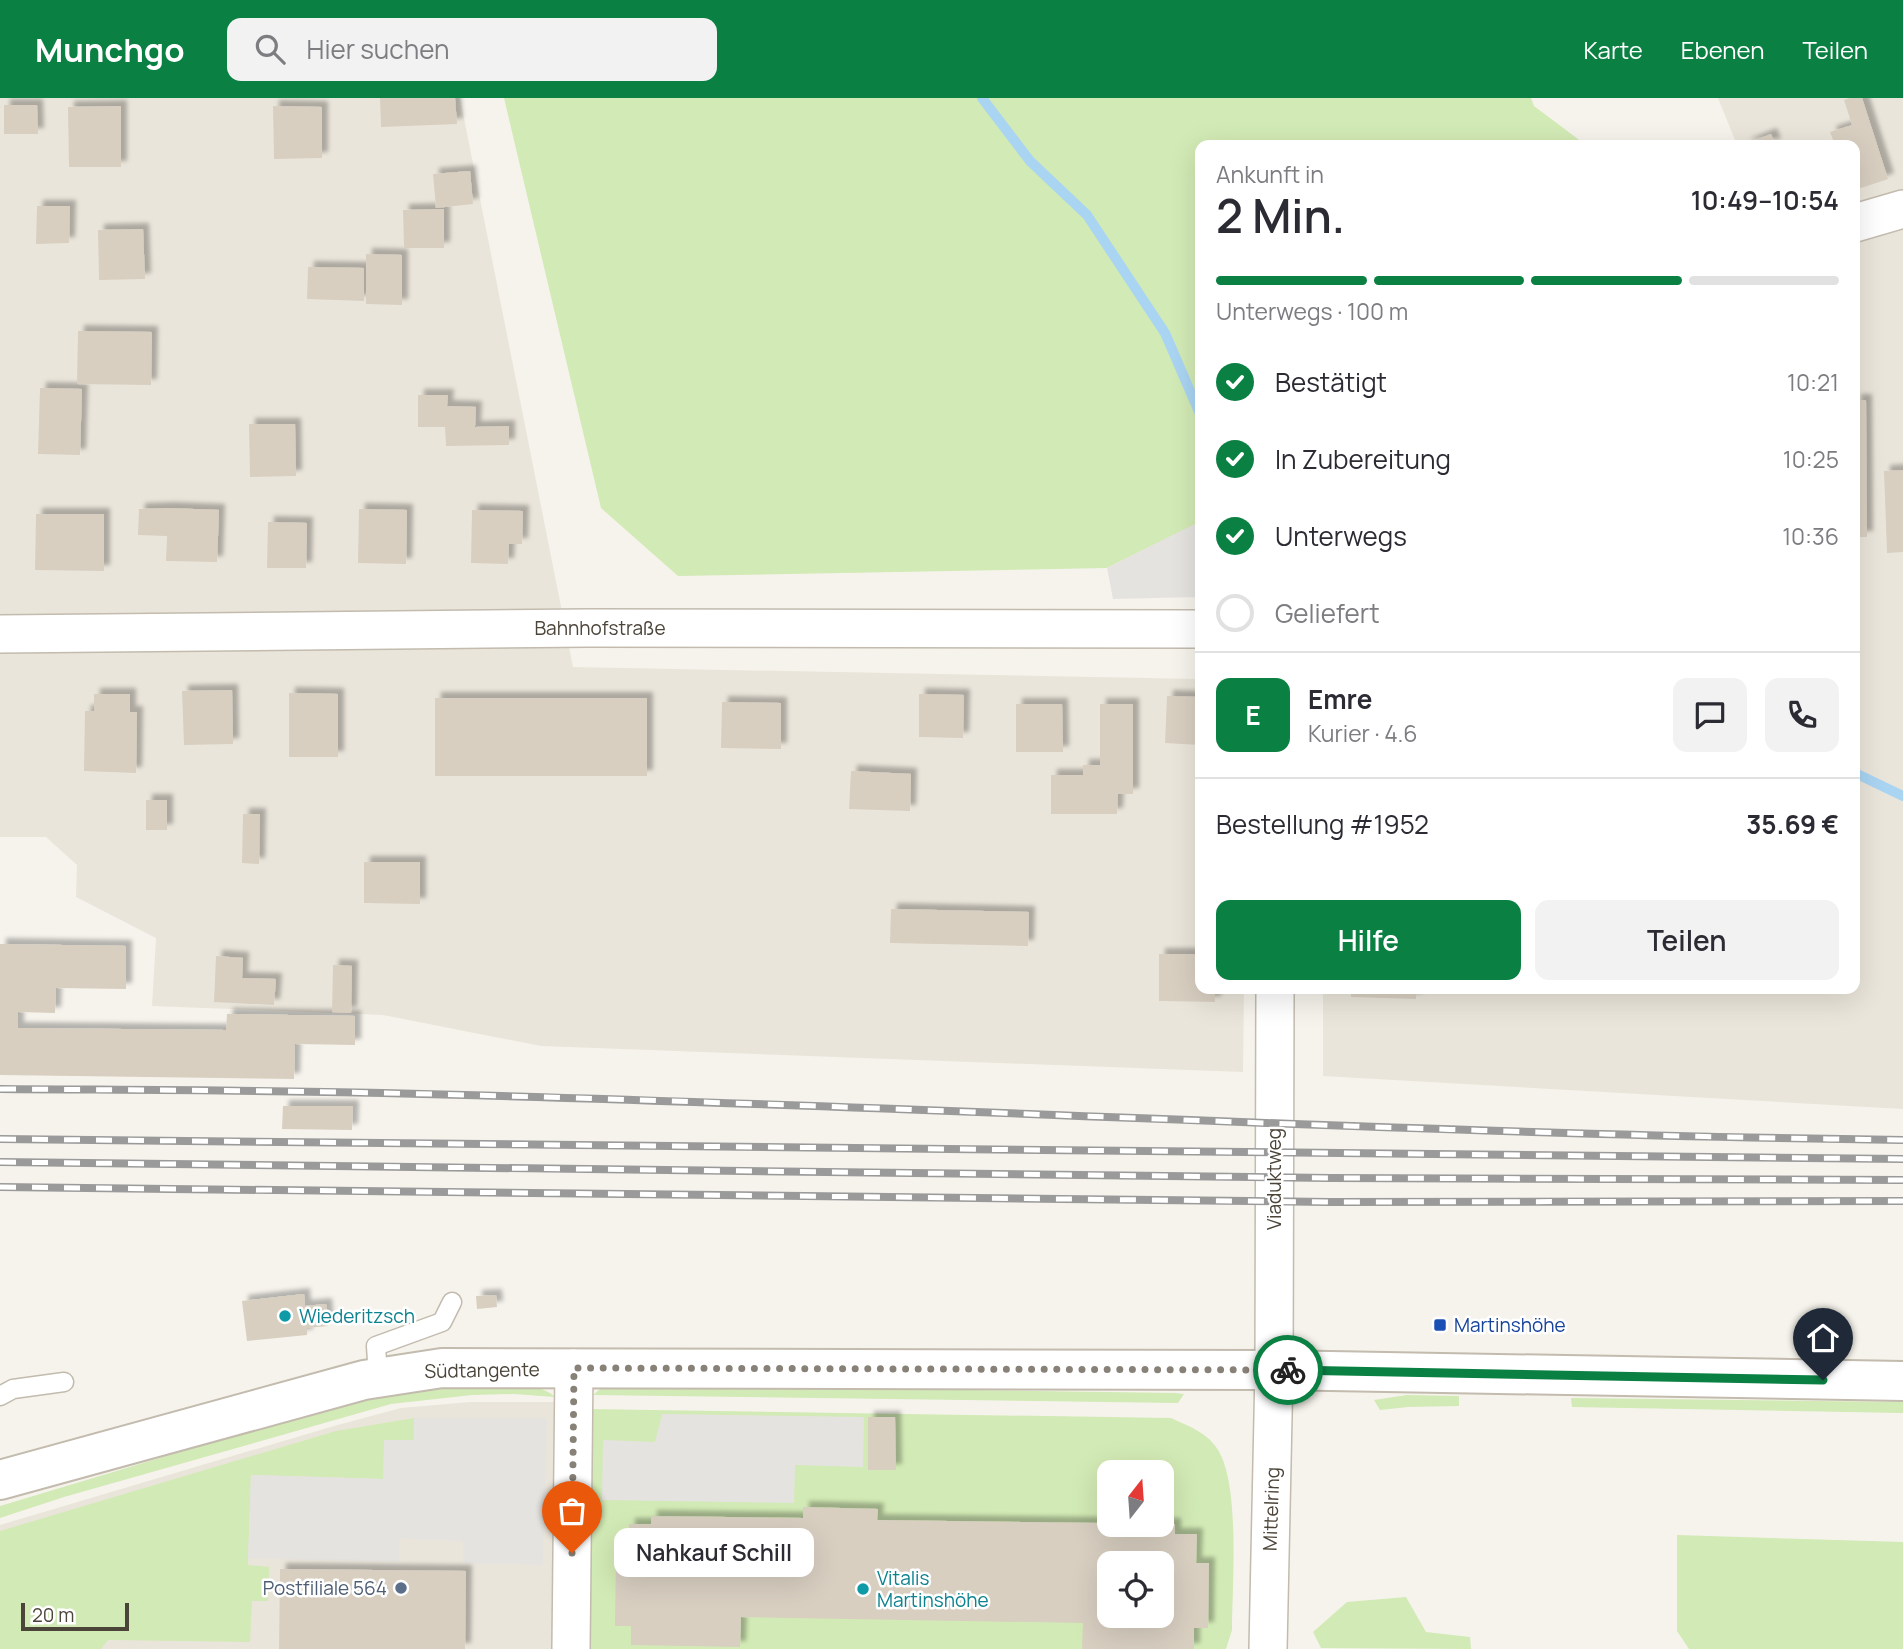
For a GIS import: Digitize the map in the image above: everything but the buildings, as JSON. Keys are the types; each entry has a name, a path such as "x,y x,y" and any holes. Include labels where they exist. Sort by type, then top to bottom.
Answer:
{"street":[{"path":"1860,222 1903,209"},
{"name":"Bahnhofstraße","path":"0,634 588,628 1195,629"},
{"name":"Viaduktweg","path":"1275,994 1275,1370"},
{"name":"Südtangente","path":"0,1480 378,1377 442,1368 1275,1370 1903,1381"},
{"path":"571,1649 574,1368"},
{"name":"Mittelring","path":"1268,1649 1275,1370"}],"lane":[{"path":"378,1377 376,1346 442,1322 452,1302"},
{"path":"0,1396 13,1389 64,1382"}],"shaded area":[{"path":"0,98 460,98 573,667 1195,679 1195,994 1244,994 1243,1072 541,1046 383,1015 152,1006 156,938 76,897 77,865 46,837 0,837"},
{"path":"1718,98 1903,98 1903,1109 1323,1076 1323,994 1860,994 1860,140 1735,140"},
{"path":"1195,525 1195,597 1113,599 1107,568"},
{"path":"470,1402 574,1402 584,1649 0,1649 0,1525 401,1408"},
{"path":"662,1414 864,1417 863,1467 795,1465 794,1503 602,1500 603,1440 655,1442"},
{"path":"414,1418 547,1418 543,1565 463,1563 463,1541 400,1539 399,1562 248,1558 251,1475 383,1479 384,1440 414,1440"}],"green space":[{"path":"504,98 1531,98 1534,106 1579,140 1195,140 1195,524 1107,568 678,576 601,508"},
{"path":"614,1385 1184,1394 1178,1403 593,1395 600,1389"},
{"path":"473,1386 528,1386 555,1397 472,1395 391,1404 64,1497 0,1518 0,1506 342,1403 389,1394"},
{"path":"1407,1395 1459,1396 1459,1406 1380,1410 1374,1400"},
{"path":"1571,1398 1903,1402 1903,1413 1572,1407"},
{"path":"588,1409 1171,1418 1207,1437 1216,1447 1229,1483 1234,1562 1232,1630 1226,1649 584,1649"},
{"path":"414,1418 414,1440 383,1479 251,1475 248,1565 269,1567 268,1601 252,1601 250,1642 108,1640 101,1649 0,1649 0,1531 336,1431"},
{"path":"1677,1535 1903,1542 1903,1649 1689,1649 1677,1631"},
{"path":"1406,1597 1426,1632 1470,1637 1471,1649 1321,1648 1313,1632 1347,1602"}],"waterway":[{"path":"982,98 1030,161 1087,215 1165,333 1195,402"},
{"path":"1860,775 1903,796"}],"railway":[{"path":"0,1089 287,1091 573,1098 1523,1132 1903,1140"},
{"path":"0,1139 1903,1159"},
{"path":"0,1162 1330,1178 1903,1180"},
{"path":"0,1187 1329,1202 1903,1201"}],"way so far":[{"path":"572,1553 574,1368 1288,1370"}],"place":[{"name":"Wiederitzsch","path":"285,1316"},
{"name":"Martinshöhe","path":"1440,1325"},
{"name":"Nahkauf Schill","path":"572,1553"},
{"name":"Postfiliale 564","path":"401,1588"},
{"name":"Vitalis Martinshöhe","path":"863,1589"}],"route":[{"path":"1288,1370 1823,1380"}]}
